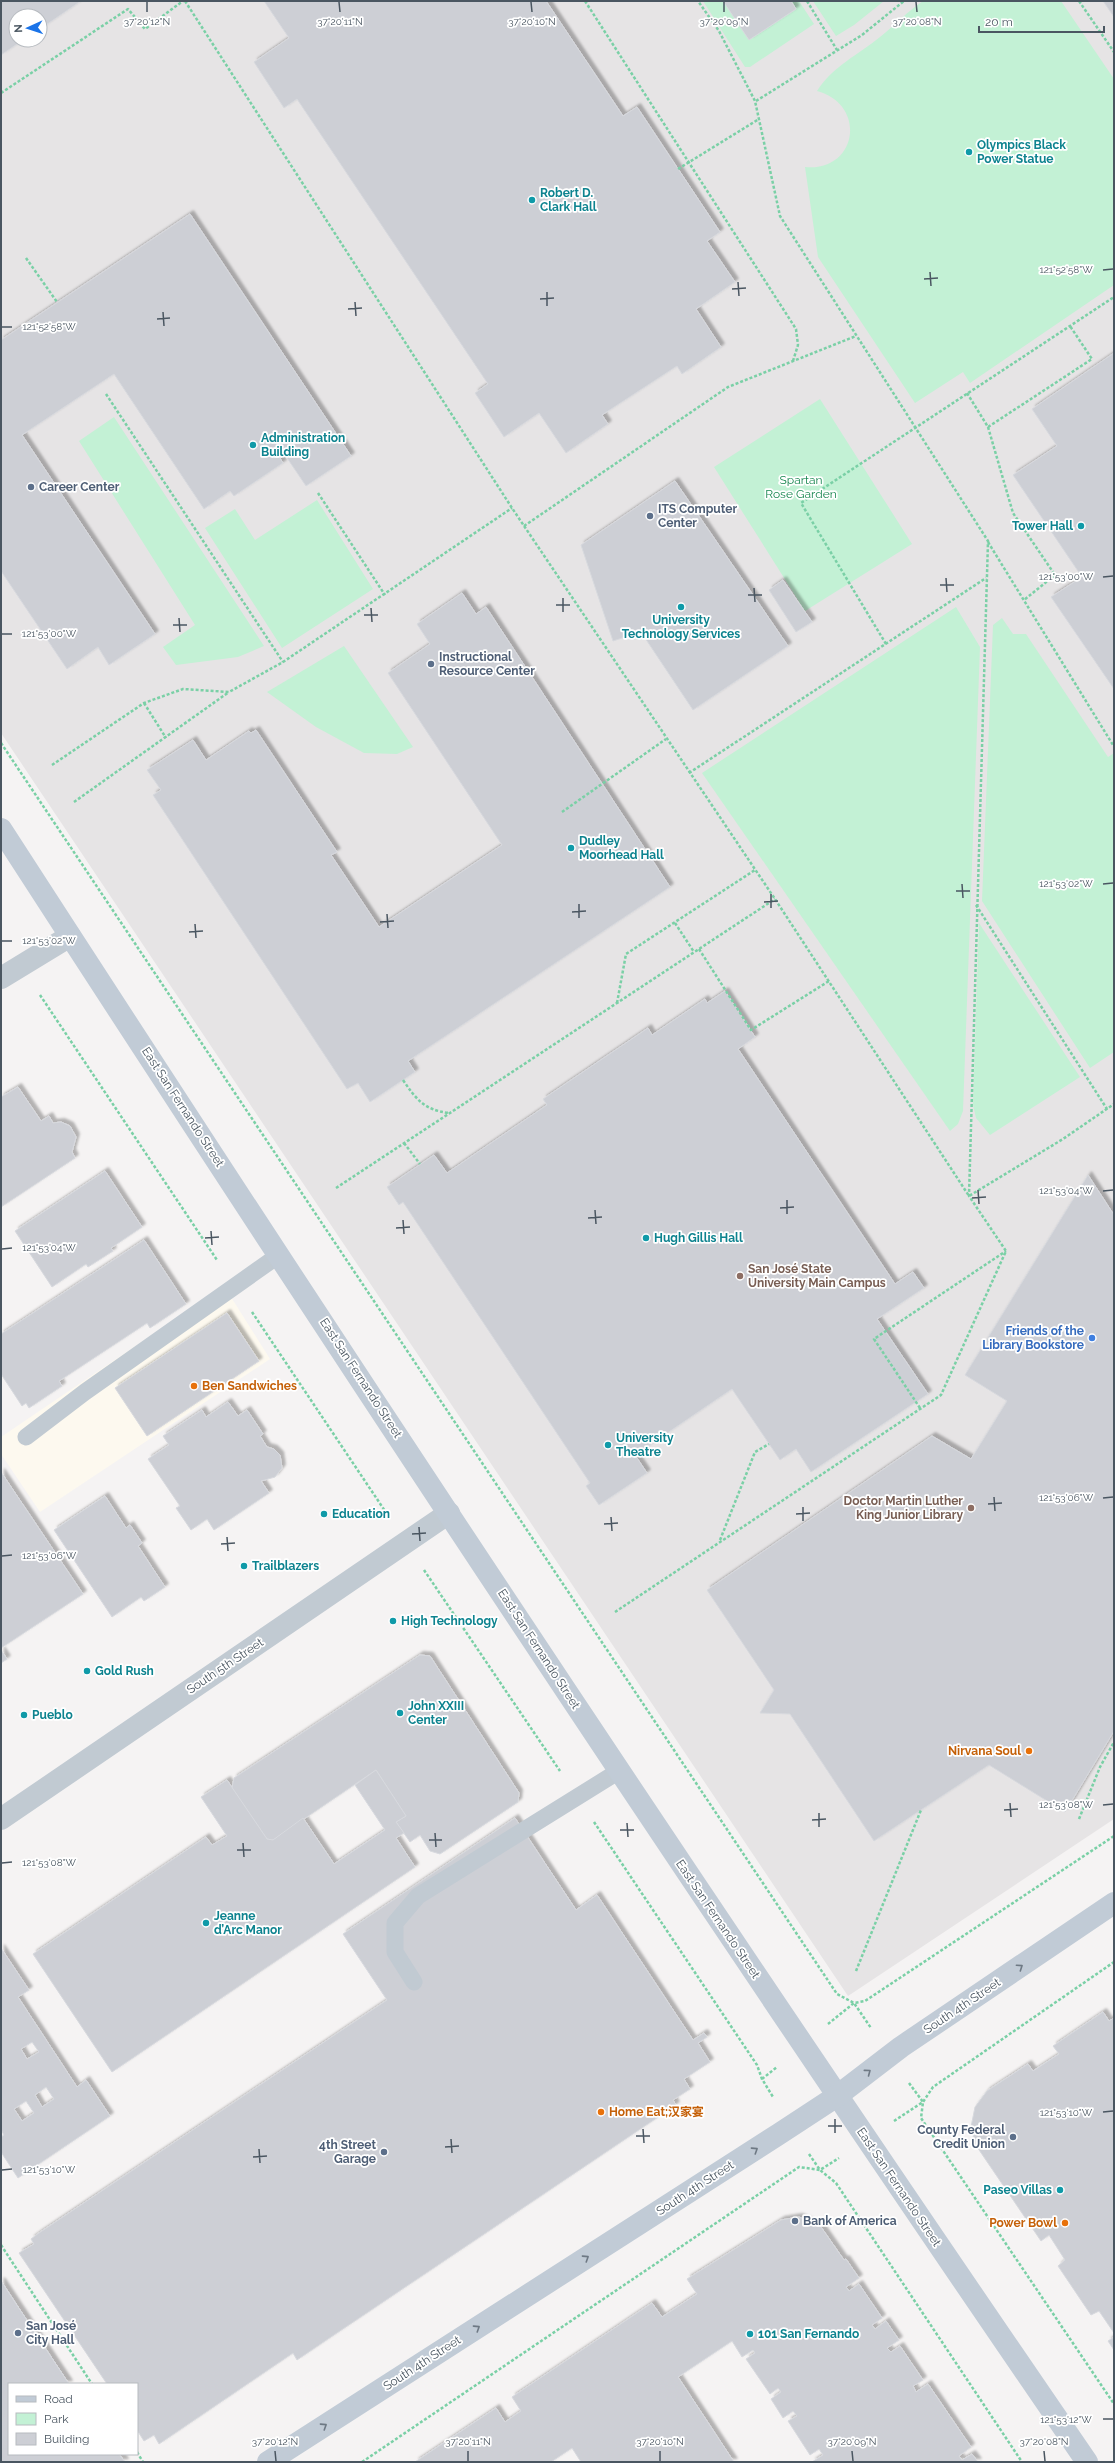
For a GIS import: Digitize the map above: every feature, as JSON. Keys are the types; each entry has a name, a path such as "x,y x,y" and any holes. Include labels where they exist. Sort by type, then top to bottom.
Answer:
{"main road":[{"name":"East San Fernando Street","path":"1,829 619,1771 836,2096 1087,2462"},
{"name":"South 4th Street","path":"268,2462 836,2096 901,2047 1114,1903"}],"street":[{"path":"1,978 70,936"},
{"name":"South 5th Street","path":"1,1819 449,1513"}],"lane":[{"path":"26,1437 84,1392 280,1255"},
{"path":"414,1982 395,1952 395,1923 418,1896 619,1771"}],"path":[{"path":"1,93 128,9 145,29 184,1 512,508 775,899 1006,1251"},
{"path":"585,1 796,329 798,345 793,361"},
{"path":"698,1 719,31 756,101 780,216 988,541 1112,745 1114,744"},
{"path":"807,1 837,50"},
{"path":"756,101 880,22 904,1"},
{"path":"1079,1 1114,52"},
{"path":"678,169 759,119"},
{"path":"26,258 57,302"},
{"path":"886,644 801,503 1114,297"},
{"path":"988,427 1092,359 1070,326"},
{"path":"524,526 728,387 856,336"},
{"path":"967,393 988,427 1013,513 1055,575 1024,600"},
{"path":"106,394 283,662"},
{"path":"318,493 385,595"},
{"path":"74,802 229,692 283,662 385,595 512,508"},
{"path":"969,1196 976,905 988,541"},
{"path":"689,773 987,578"},
{"path":"52,765 144,703 183,689 229,692"},
{"path":"144,703 166,738"},
{"path":"562,812 666,739"},
{"path":"1,743 837,1994 854,2003 865,2001 1114,1836"},
{"path":"617,1003 626,954 755,870"},
{"path":"336,1188 775,899"},
{"path":"976,905 1107,1109"},
{"path":"675,923 694,952"},
{"path":"699,949 751,1030 829,981"},
{"path":"403,1080 416,1099 427,1107 449,1113"},
{"path":"969,1196 1063,1139 1114,1104"},
{"path":"404,1143 420,1164"},
{"path":"615,1612 941,1395 1006,1251"},
{"path":"920,1408 874,1339 1006,1251"},
{"path":"720,1541 755,1452 769,1444"},
{"path":"1079,1819 1100,1767 1114,1742"},
{"path":"856,1971 921,1810"},
{"path":"1114,1962 933,2087 923,2102 921,2118 1114,2404"},
{"path":"757,2065 762,2079"},
{"path":"362,2462 799,2167 820,2170 836,2183 1022,2462"},
{"path":"1,2245 91,2383"}],"shaded area":[{"name":"San José State University Main Campus","path":"1,1 1114,1 1114,1819 848,1996 1,733"},
{"path":"224,1286 270,1359 40,1512 1,1454 1,1437"}],"green space":[{"path":"703,1 723,1 749,40 796,9 791,1 799,1 814,24 750,67 745,67"},
{"path":"813,1 884,1 854,25 836,36"},
{"path":"923,1 1061,1 1114,79 1114,285 970,383 963,372 915,403 818,257 805,167 823,166 836,159 845,149 850,136 849,123 844,109 833,98 817,91 823,82 838,68 880,37"},
{"name":"Spartan Rose Garden","path":"820,399 912,544 805,611 714,467"},
{"path":"114,417 264,646 238,657 176,665 163,647 195,625 79,441"},
{"path":"317,500 373,589 282,648 205,528 235,509 255,540"},
{"path":"956,607 980,647 963,1111 958,1124 950,1131 702,773"},
{"path":"1002,618 1013,634 1026,634 1108,757 1114,753 1114,1052 1090,1068 982,901 993,625"},
{"path":"344,646 413,747 397,754 364,753 316,727 267,692"},
{"path":"979,923 1080,1077 990,1135 976,1118 973,1105"}],"building":[{"path":"1,1 81,1 48,24 48,8 8,8 8,48 11,48 1,55"},
{"name":"Robert D. Clark Hall","path":"264,1 546,1 623,116 637,107 720,232 707,241 735,282 696,309 721,347 682,374 677,366 602,415 608,424 566,453 539,413 504,437 475,393 488,384 297,99 284,108 254,62 289,38"},
{"path":"723,1 791,1 796,9 749,40"},
{"path":"1103,1 1114,1 1114,17"},
{"name":"Administration Building","path":"190,214 351,456 306,486 285,455 280,458 283,463 234,496 230,491 204,509 114,374 22,435 155,634 109,665 98,647 67,669 1,571 1,340"},
{"name":"Tower Hall","path":"1114,353 1114,689 1051,597 1082,577 1013,475 1057,446 1032,409"},
{"name":"University Technology Services","path":"675,481 788,646 693,710 641,632 613,641 581,545"},
{"path":"783,580 812,622 796,632 769,590"},
{"name":"Dudley Moorhead Hall","path":"462,593 476,614 486,607 670,887 408,1061 415,1072 370,1102 358,1083 347,1089 153,795 161,790 147,770 193,740 206,760 249,731 251,733 256,730 337,852 331,855 379,927 502,845 388,673 430,644 417,624"},
{"name":"Hugh Gillis Hall","path":"725,991 755,1037 738,1049 895,1284 913,1272 924,1288 877,1319 928,1394 811,1472 796,1449 780,1460 732,1389 635,1455 647,1473 599,1505 586,1486 590,1483 403,1202 399,1205 387,1187 434,1155 447,1173 547,1105 543,1099 648,1028 652,1035 705,999 707,1003"},
{"path":"18,1087 41,1121 49,1116 53,1123 61,1122 70,1126 76,1137 72,1152 75,1158 1,1207 1,1097"},
{"path":"105,1171 142,1227 111,1248 113,1251 88,1267 86,1264 52,1287 15,1231"},
{"name":"Doctor Martin Luther King Junior Library","path":"1088,1175 1114,1215 1114,1731 1065,1812 989,1765 874,1841 790,1714 760,1713 774,1690 707,1590 932,1436 971,1459 1007,1401 965,1375"},
{"path":"144,1240 186,1304 150,1328 147,1323 59,1381 62,1386 29,1408 26,1403 22,1406 1,1374 1,1334"},
{"path":"227,1313 259,1361 147,1436 115,1388"},
{"path":"228,1402 238,1416 247,1410 263,1434 260,1436 267,1447 274,1449 280,1455 282,1468 275,1477 261,1481 269,1493 214,1530 207,1519 191,1530 176,1508 180,1506 148,1459 169,1445 163,1436 202,1410 206,1417"},
{"path":"1,1472 83,1594 1,1648"},
{"path":"105,1496 126,1528 130,1525 142,1543 138,1546 165,1587 144,1601 141,1597 112,1617 54,1530"},
{"path":"1,1650 7,1659 1,1663"},
{"name":"John XXIII Center","path":"420,1655 430,1656 519,1793 518,1802 440,1854 430,1851 420,1835 410,1842 396,1822 406,1816 376,1770 273,1840 267,1839 232,1788 234,1778"},
{"name":"Jeanne d’Arc Manor","path":"376,1770 406,1816 396,1822 404,1833 396,1838 415,1867 112,2072 33,1954 206,1837 212,1845 227,1836 201,1797 227,1780 267,1839 273,1840 303,1818 334,1864 385,1830 355,1785"},
{"name":"4th Street Garage","path":"515,1818 576,1910 597,1895 693,2040 704,2033 707,2037 698,2043 710,2062 684,2079 690,2089 673,2100 676,2105 297,2360 293,2353 159,2444 154,2435 144,2441 138,2432 138,2383 106,2383 19,2253 34,2244 31,2239 39,2233 387,2000 343,1934"},
{"path":"1,1948 29,1990 18,1997 77,2087 86,2080 110,2116 18,2178 1,2152 1,2137 4,2135 1,2130","holes":["32,2042 39,2052 27,2059 21,2049","46,2087 54,2099 42,2107 35,2095","26,2101 34,2113 22,2121 14,2109"]},
{"name":"Paseo Villas","path":"1103,2012 1109,2021 1114,2018 1114,2333 1099,2311 1091,2315 1058,2266 1065,2260 1049,2235 1041,2241 975,2144 971,2127 975,2107 987,2091 1028,2064 1033,2071 1059,2054 1053,2046"},
{"name":"101 San Fernando","path":"799,2217 821,2227 844,2260 846,2259 859,2278 846,2287 849,2291 859,2284 882,2318 872,2325 875,2329 886,2321 899,2340 887,2348 891,2352 900,2346 923,2380 913,2386 916,2392 928,2384 971,2447 959,2456 962,2460 972,2454 978,2462 812,2462 823,2455 819,2449 810,2455 788,2421 797,2416 793,2411 783,2418 771,2399 781,2392 778,2388 770,2394 746,2359 755,2353 753,2350 742,2357 732,2341 678,2377 734,2462 581,2462 572,2448 551,2462 415,2462 496,2408 505,2422 521,2411 512,2397 652,2303 662,2317 697,2294 687,2279 781,2220"},
{"name":"San José City Hall","path":"1,2281 68,2383 8,2383 8,2455 120,2455 125,2462 1,2462"},
{"name":"San José City Hall","path":"1,2281 68,2383 8,2383 8,2455 120,2455 125,2462 1,2462"},
{"path":"1114,2337 1114,2350 1108,2341"}],"place":[{"name":"Olympics Black Power Statue","path":"969,152"},
{"name":"Robert D. Clark Hall","path":"532,200"},
{"name":"Administration Building","path":"253,445"},
{"name":"Career Center","path":"31,487"},
{"name":"ITS Computer Center","path":"650,516"},
{"name":"Tower Hall","path":"1081,526"},
{"name":"University Technology Services","path":"681,607"},
{"name":"Instructional Resource Center","path":"431,664"},
{"name":"Dudley Moorhead Hall","path":"571,848"},
{"name":"Hugh Gillis Hall","path":"646,1238"},
{"name":"San José State University Main Campus","path":"740,1276"},
{"name":"Friends of the Library Bookstore","path":"1092,1338"},
{"name":"Ben Sandwiches","path":"194,1386"},
{"name":"University Theatre","path":"608,1445"},
{"name":"Doctor Martin Luther King Junior Library","path":"971,1508"},
{"name":"Education","path":"324,1514"},
{"name":"Trailblazers","path":"244,1566"},
{"name":"High Technology","path":"393,1621"},
{"name":"Gold Rush","path":"87,1671"},
{"name":"John XXIII Center","path":"400,1713"},
{"name":"Pueblo","path":"24,1715"},
{"name":"Nirvana Soul","path":"1029,1751"},
{"name":"Jeanne d’Arc Manor","path":"206,1923"},
{"name":"Home Eat;汉家宴","path":"601,2112"},
{"name":"County Federal Credit Union","path":"1013,2137"},
{"name":"4th Street Garage","path":"384,2152"},
{"name":"Paseo Villas","path":"1060,2190"},
{"name":"Bank of America","path":"795,2221"},
{"name":"Power Bowl","path":"1065,2223"},
{"name":"San José City Hall","path":"18,2333"},
{"name":"101 San Fernando","path":"750,2334"}]}
